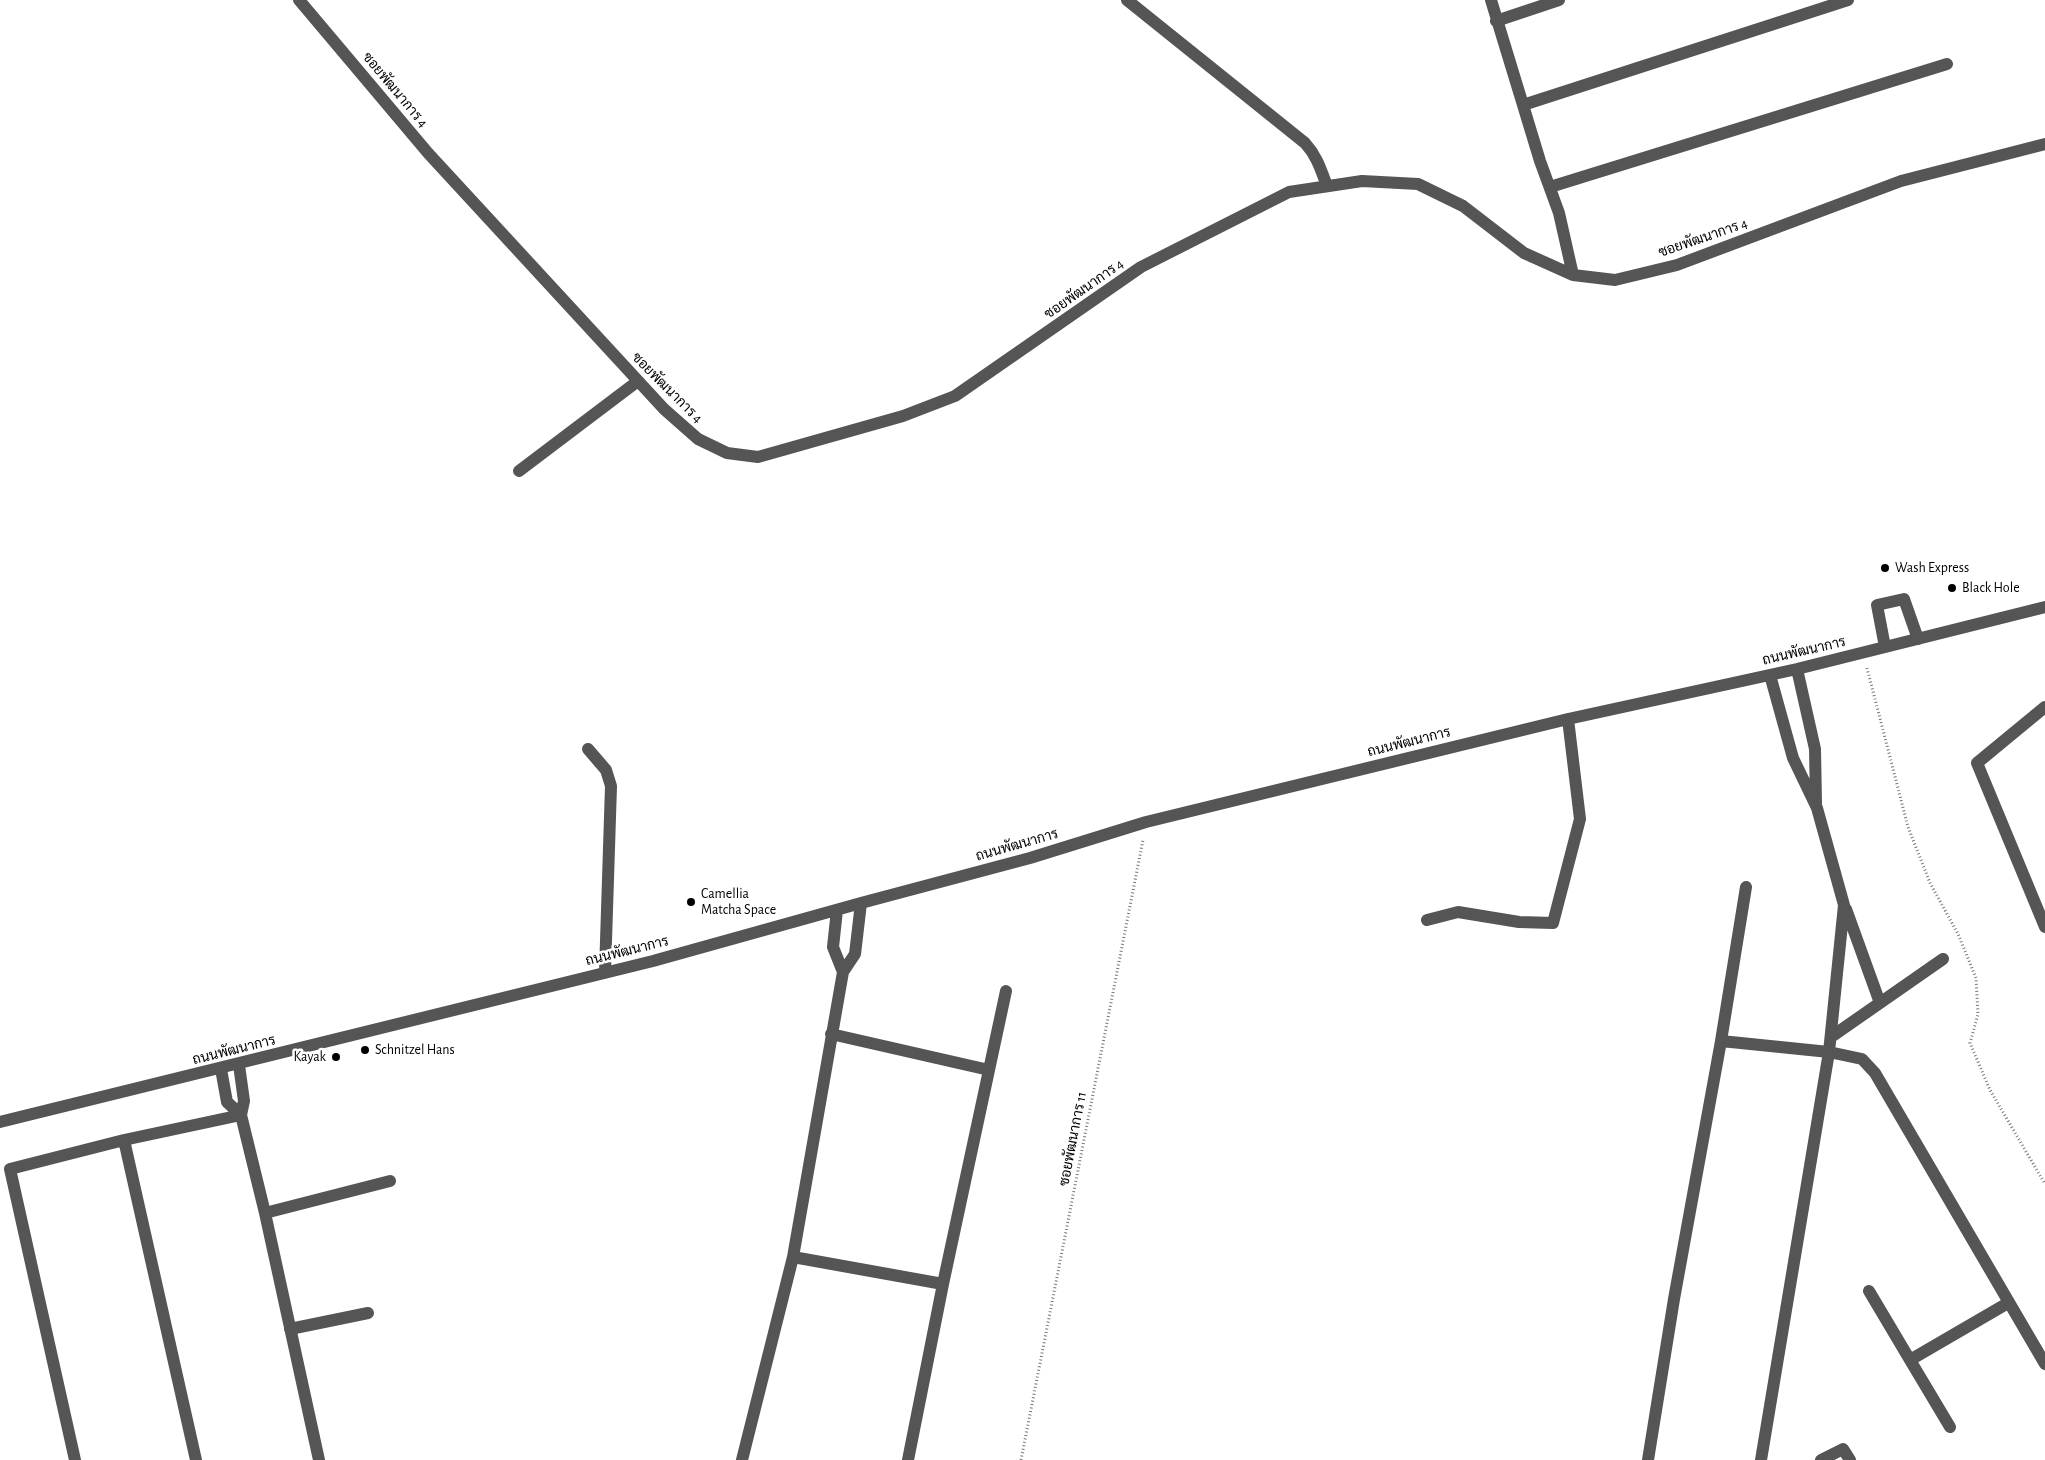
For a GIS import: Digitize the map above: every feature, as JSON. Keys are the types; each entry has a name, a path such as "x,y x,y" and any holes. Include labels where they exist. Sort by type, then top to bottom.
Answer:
{"street":[{"name":"ซอยพัฒนาการ 4","path":"299,0 428,153 664,408 698,439 728,453 758,456 894,418 955,396 1142,267 1289,192 1362,181 1418,184 1463,206 1524,253 1573,275 1615,280 1677,265 1901,181 2045,144"},
{"path":"1127,0 1305,143 1313,152 1319,164 1326,186"},
{"path":"1491,0 1496,21 1559,212 1573,275"},
{"path":"1496,21 1559,0"},
{"path":"1523,105 1848,0"},
{"path":"1550,187 1947,64"},
{"path":"520,470 638,381"},
{"path":"1885,647 1877,605 1904,599 1918,639"},
{"name":"ถนนพัฒนาการ","path":"0,1122 239,1065 653,961 1030,858 1146,822 1568,719 1797,669 2045,607"},
{"path":"1797,669 1815,749 1817,808"},
{"path":"1770,675 1793,758 1817,808 1844,905 1880,1003"},
{"path":"2045,708 1977,763 2045,927"},
{"path":"1426,920 1458,912 1519,922 1553,922 1580,819 1568,719"},
{"path":"588,749 606,770 611,786 605,972"},
{"path":"1648,1460 1746,886"},
{"path":"742,1460 792,1257 843,972 855,954 861,903"},
{"path":"1761,1460 1829,1052 1844,905"},
{"path":"837,910 833,947 843,972"},
{"path":"1831,1037 1943,959"},
{"path":"908,1460 943,1284 1006,991"},
{"path":"831,1034 989,1070"},
{"path":"1721,1041 1829,1052 1862,1060 1875,1073 2045,1364"},
{"path":"239,1065 244,1101 241,1115 265,1213 319,1460"},
{"path":"221,1069 227,1102 241,1115"},
{"path":"75,1460 10,1169 124,1140 241,1115"},
{"path":"124,1140 196,1460"},
{"path":"265,1213 390,1181"},
{"path":"792,1257 943,1284"},
{"path":"1869,1291 1950,1427"},
{"path":"1910,1360 2008,1303"},
{"path":"290,1329 368,1313"},
{"path":"1820,1460 1843,1449 1850,1460"}],"path":[{"path":"1864,652 1908,827 1930,883 1958,934 1976,978 1978,1014 1970,1043 1990,1090 2045,1184"},
{"name":"ซอยพัฒนาการ 11","path":"1021,1460 1146,822"}],"place":[{"name":"Wash Express","path":"1885,568"},
{"name":"Black Hole","path":"1952,588"},
{"name":"Camellia Matcha Space","path":"691,902"},
{"name":"Schnitzel Hans","path":"365,1050"},
{"name":"Kayak","path":"336,1057"}]}
